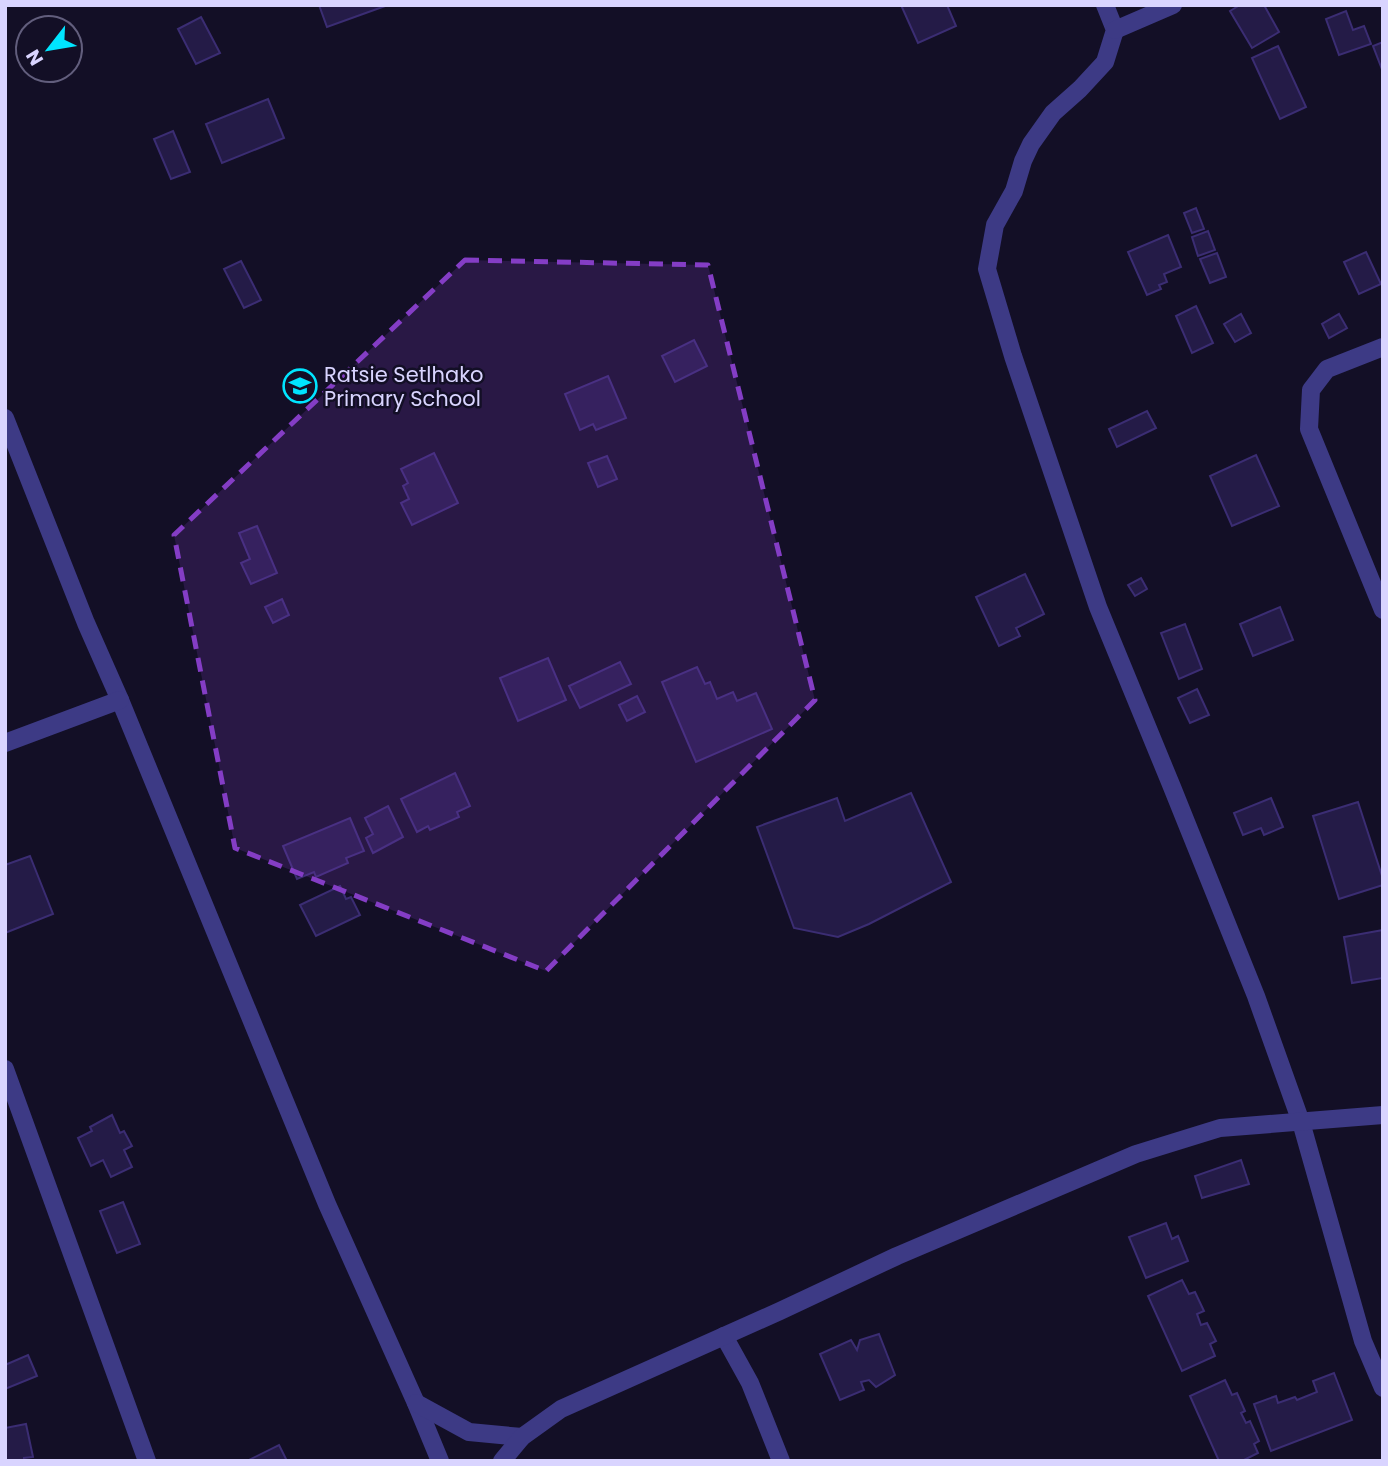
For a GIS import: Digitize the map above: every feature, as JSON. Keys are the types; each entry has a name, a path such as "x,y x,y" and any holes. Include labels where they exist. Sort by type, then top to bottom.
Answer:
{"street":[{"path":"1105,5 1115,30 1105,62 1053,113 1031,144 1014,191 995,225 987,269 1013,356 1098,607 1256,996 1301,1122 1363,1341 1383,1388"},
{"path":"1115,30 1173,5"},
{"path":"1383,347 1327,369 1311,390 1309,429 1383,610"},
{"path":"5,418 86,623 120,699 327,1204 440,1461"},
{"path":"5,743 120,699"},
{"path":"5,1069 146,1461"},
{"path":"502,1461 522,1437 561,1409 897,1256 1136,1154 1220,1128 1383,1115"},
{"path":"724,1336 750,1383 781,1461"},
{"path":"416,1404 469,1432 522,1437"}],"highlighted area":[{"path":"465,260 708,265 815,700 546,971 235,848 174,535"}],"building":[{"path":"319,5 388,5 327,27"},
{"path":"901,5 947,5 956,26 918,43"},
{"path":"1240,5 1264,5 1279,32 1252,48 1230,11"},
{"path":"1346,11 1353,30 1364,26 1371,44 1339,55 1326,19"},
{"path":"201,17 220,53 196,64 178,29"},
{"path":"1383,42 1383,72 1373,46"},
{"path":"1278,46 1306,107 1280,119 1252,58"},
{"path":"268,99 284,138 222,163 206,124"},
{"path":"173,131 190,172 171,179 154,139"},
{"path":"1196,208 1204,229 1192,233 1184,213"},
{"path":"1208,231 1215,250 1198,256 1192,237"},
{"path":"1168,235 1181,267 1164,274 1167,282 1159,285 1161,289 1147,295 1128,252"},
{"path":"1366,252 1381,284 1359,294 1344,262"},
{"path":"1217,253 1226,277 1210,283 1200,259"},
{"path":"241,261 261,300 244,308 224,269"},
{"path":"1196,306 1213,343 1192,353 1176,316"},
{"path":"1241,314 1251,333 1235,342 1224,324"},
{"path":"1339,314 1347,328 1329,338 1322,324"},
{"path":"694,340 707,366 675,382 662,356"},
{"path":"608,376 626,418 596,430 593,424 580,430 565,394"},
{"path":"1147,411 1156,428 1117,447 1109,429"},
{"path":"434,453 458,503 412,525 401,503 409,499 403,486 408,483 401,469"},
{"path":"1256,455 1279,506 1232,526 1210,476"},
{"path":"607,456 617,479 598,487 588,463"},
{"path":"257,526 277,573 251,584 241,563 250,559 239,533"},
{"path":"1025,574 1044,614 1016,628 1020,636 999,646 976,597"},
{"path":"1141,578 1147,589 1135,596 1128,585"},
{"path":"282,599 289,615 273,623 265,607"},
{"path":"1280,607 1293,640 1253,656 1240,624"},
{"path":"1185,624 1202,669 1179,679 1161,633"},
{"path":"548,658 566,700 518,721 500,678"},
{"path":"620,662 631,684 580,708 569,686"},
{"path":"697,667 705,684 710,682 717,699 733,692 737,701 756,693 772,729 696,762 662,682"},
{"path":"1197,689 1209,715 1190,723 1178,698"},
{"path":"637,696 645,712 627,721 619,705"},
{"path":"455,773 470,806 457,812 459,817 430,830 428,826 417,832 401,799"},
{"path":"911,793 951,882 838,937 794,928 757,827 837,798 845,821"},
{"path":"1271,798 1283,827 1264,835 1261,828 1243,835 1234,813"},
{"path":"1358,802 1383,885 1339,899 1313,816"},
{"path":"388,806 403,837 373,853 366,838 373,834 365,818"},
{"path":"350,818 364,851 346,858 348,863 316,877 314,872 297,879 283,846"},
{"path":"30,856 53,914 5,933 5,865"},
{"path":"340,886 346,899 351,897 360,915 316,936 300,905"},
{"path":"1383,930 1383,978 1352,983 1344,937"},
{"path":"112,1115 120,1133 124,1131 132,1146 124,1150 132,1167 111,1177 103,1160 91,1166 78,1138 92,1131 90,1127"},
{"path":"1241,1160 1249,1184 1202,1198 1195,1176"},
{"path":"123,1202 140,1244 117,1253 100,1211"},
{"path":"1166,1223 1172,1239 1178,1236 1188,1261 1146,1278 1129,1237"},
{"path":"1182,1280 1189,1294 1195,1292 1204,1311 1197,1314 1201,1325 1207,1323 1216,1341 1210,1344 1215,1356 1182,1371 1148,1296"},
{"path":"879,1334 895,1375 876,1387 869,1380 861,1382 864,1390 840,1400 820,1354 851,1340 857,1350 860,1340"},
{"path":"28,1355 37,1376 5,1389 5,1365"},
{"path":"1334,1373 1352,1420 1271,1451 1254,1404 1276,1396 1278,1403 1295,1397 1297,1400 1317,1392 1313,1381"},
{"path":"1225,1380 1232,1395 1237,1393 1245,1411 1241,1413 1246,1423 1250,1421 1259,1441 1254,1444 1258,1453 1242,1461 1219,1461 1190,1396"},
{"path":"26,1424 33,1457 24,1458 24,1461 5,1461 5,1428"},
{"path":"279,1445 287,1461 247,1461"}],"place":[{"name":"Ratsie Setlhako Primary School","path":"300,386"}]}
